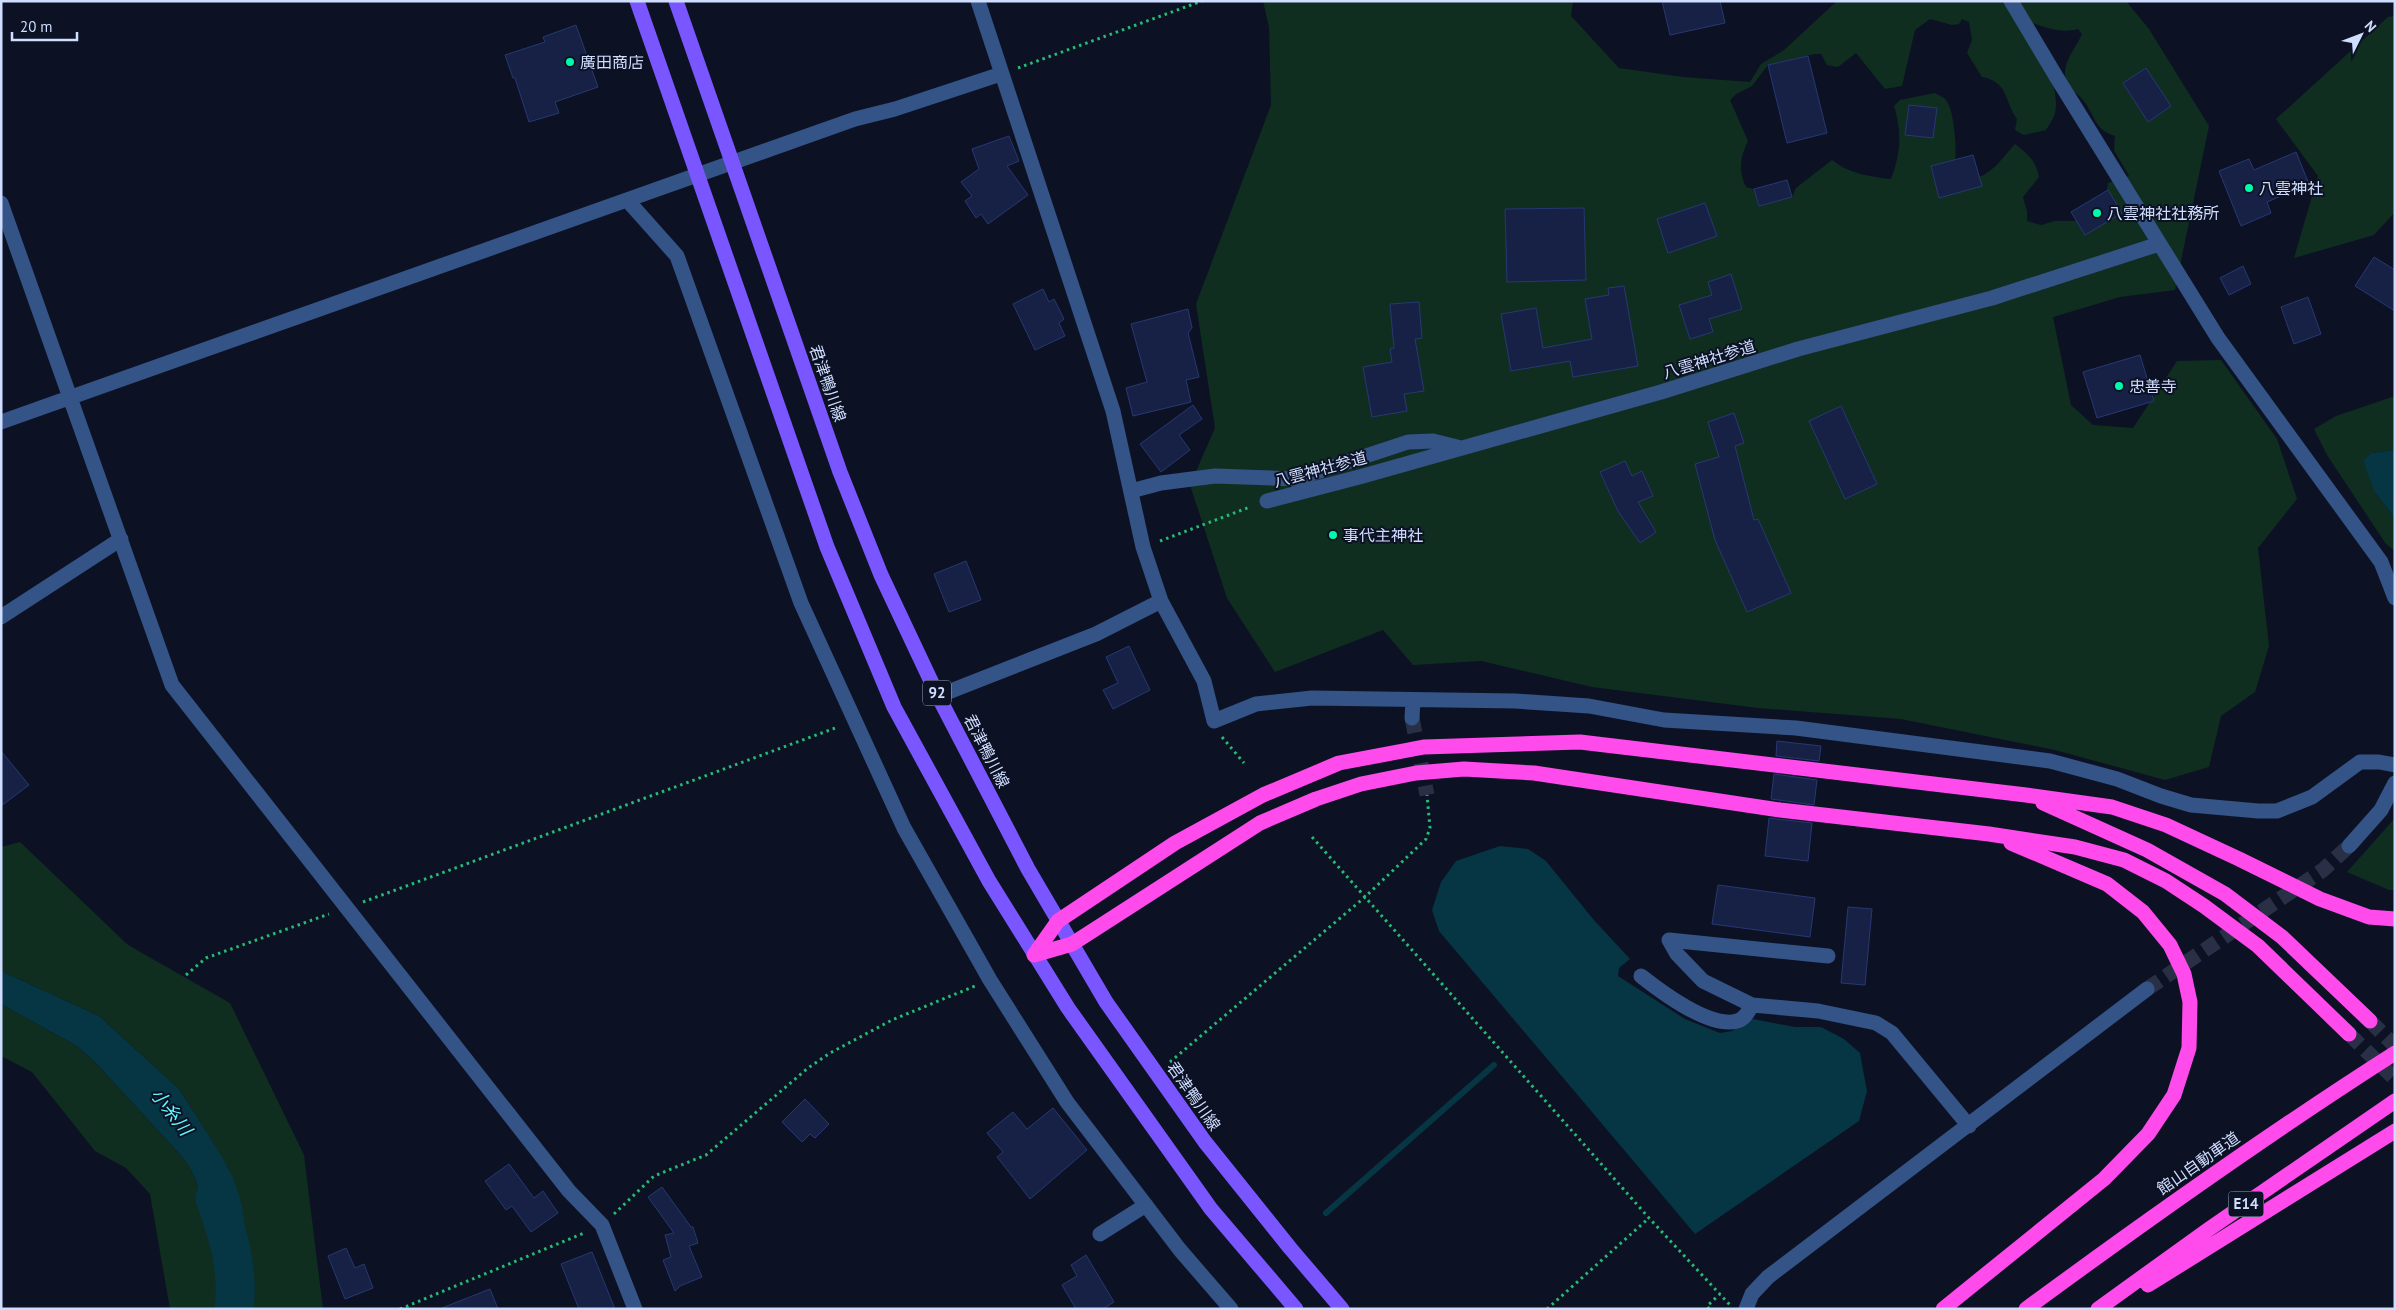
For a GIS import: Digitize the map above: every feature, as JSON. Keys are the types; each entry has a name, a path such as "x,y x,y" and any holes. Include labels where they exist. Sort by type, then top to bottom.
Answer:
{"highway":[{"path":"1034,955 1058,921 1175,843 1263,795 1339,763 1424,747 1580,742 2112,807 2166,825 2320,900 2369,917 2395,919"},
{"path":"1034,955 1072,944 1260,823 1316,799 1362,784 1416,773 1464,769 1534,773 1780,810 1989,834 2083,849 2124,860 2166,881 2204,906 2258,946 2348,1034"},
{"path":"2026,795 2148,850 2226,894 2282,937 2370,1021"},
{"path":"1942,1309 2104,1178 2148,1134 2174,1095 2189,1048 2190,1002 2184,974 2170,946 2143,912 2107,884 1989,834"},
{"name":"館山自動車道","path":"2026,1309 2170,1203 2311,1106 2395,1053"},
{"name":"E14","path":"2098,1309 2209,1229 2395,1102"},
{"path":"2110,1309 2395,1131"}],"main road":[{"path":"637,1 827,548 894,707 989,881 1068,1008 1211,1210 1296,1309"},
{"name":"君津鴨川線","path":"676,1 734,163 840,472 881,575 938,696 1028,868 1106,1002 1206,1142 1290,1248 1342,1309"}],"street":[{"path":"978,1 1113,411 1143,547 1161,601 1204,681 1214,721 1256,704 1312,698 1413,701 1515,701 1589,706 1664,720 1796,728 2050,762 2117,779 2191,805 2277,811 2312,797 2360,762 2379,762 2395,766"},
{"path":"2011,1 2218,338 2381,562 2394,595"},
{"path":"1,422 855,119 895,109 1001,74"},
{"path":"628,201 677,256 801,603 904,828 990,980 1068,1102 1180,1250 1231,1309"},
{"path":"1,203 172,685 569,1191 602,1225 635,1309"},
{"name":"八雲神社参道","path":"1267,501 1661,392 1798,349 1992,298 2159,244"},
{"path":"1131,491 1161,483 1215,476 1296,479 1408,442 1433,441 1463,448"},
{"path":"1,617 121,539"},
{"path":"938,696 1096,634 1161,601"},
{"path":"1412,718 1413,701"},
{"path":"2349,846 2381,810 2395,783"},
{"path":"1828,956 1669,940 1677,954 1703,981 1752,1005 1818,1012 1876,1023 1892,1033 1969,1126"},
{"path":"1641,976 1667,997 1695,1012 1726,1022 1737,1022 1746,1016 1752,1005"},
{"path":"1746,1309 1752,1294 1768,1277 2147,989"},
{"path":"1100,1234 1146,1205"}],"path":[{"path":"1001,74 1202,1"},
{"path":"1143,547 1267,501"},
{"path":"186,975 206,958 348,908 854,721"},
{"path":"1214,721 1219,735 1244,763"},
{"path":"1157,1073 1364,896 1426,838 1430,828 1427,795"},
{"path":"1312,837 1649,1218 1734,1309"},
{"path":"400,1309 602,1225 650,1179 706,1155 808,1068 830,1053 892,1020 990,980"},
{"path":"1547,1309 1649,1218"},
{"path":"1709,1309 1707,1306 1720,1294"}],"green space":[{"path":"1263,1 1573,1 1571,16 1619,68 1683,77 1750,82 1761,64 1784,50 1837,1 2126,1 2149,29 2209,126 2175,290 2120,297 2053,317 2071,405 2093,425 2133,428 2177,361 2221,360 2277,439 2297,499 2258,548 2269,646 2255,692 2221,716 2209,767 2165,780 2055,750 1901,719 1758,708 1592,687 1481,661 1413,665 1383,630 1275,672 1227,598 1190,485 1215,428 1196,304 1271,105 1269,27","holes":["1930,19 1952,25 1959,24 1962,19 1969,22 1972,40 1967,53 1982,77 1997,83 2002,88 2017,119 2015,130 2024,135 2046,130 2054,115 2056,102 2048,67 2029,22 2065,31 2078,29 2082,34 2067,63 2065,73 2067,83 2081,97 2099,126 2115,136 2114,150 2129,176 2108,183 2106,196 2078,221 2055,221 2041,225 2027,221 2027,211 2023,197 2039,177 2038,171 2031,158 2015,144 1996,166 1984,175 1938,193 1931,167 1955,160 1956,147 1949,105 1945,99 1935,93 1900,100 1894,106 1897,115 1899,142 1897,161 1891,179 1860,174 1832,160 1796,188 1792,197 1759,206 1754,189 1746,187 1743,181 1741,170 1742,158 1748,141 1730,100 1736,94 1752,86 1768,65 1815,54 1821,54 1827,65 1838,67 1856,53 1885,89 1902,86 1915,30"]},
{"path":"2395,16 2395,212 2374,235 2294,258 2318,176 2276,119 2388,17"},
{"path":"2395,396 2395,450 2372,453 2374,491 2395,519 2395,551 2386,544 2327,455 2314,429 2336,416"},
{"path":"2395,818 2395,890 2389,890 2347,872"},
{"path":"20,842 128,945 230,1003 304,1155 323,1309 170,1309 150,1194 126,1168 95,1151 32,1072 1,1056 1,1004 77,1046 96,1063 186,1161 196,1180 207,1219 232,1248 221,1156 179,1089 99,1016 1,971 1,847"}],"water":[{"path":"2395,450 2395,519 2374,491 2363,460 2372,453"},
{"path":"1500,846 1528,849 1546,861 1593,919 1630,959 1619,968 1618,976 1685,1019 1720,1033 1732,1031 1753,1019 1795,1027 1821,1027 1844,1039 1860,1053 1867,1091 1859,1121 1695,1234 1439,931 1432,910 1441,882 1456,861"},
{"path":"1,971 99,1016 179,1089 221,1155 233,1178 240,1198 246,1231 232,1249 207,1219 196,1180 186,1161 96,1063 77,1046 1,1004"}],"building":[{"path":"1662,1 1720,1 1725,23 1670,35"},
{"path":"576,25 598,87 555,102 559,113 529,122 515,78 513,78 505,55 545,42 543,37"},
{"path":"1808,56 1827,133 1787,143 1768,65"},
{"path":"2146,68 2171,106 2148,122 2123,83"},
{"path":"1909,105 1937,108 1933,138 1905,135"},
{"path":"1009,136 1019,161 1007,166 1028,195 988,224 981,214 976,218 965,201 972,196 961,182 979,169 972,149"},
{"name":"八雲神社","path":"2296,152 2309,184 2267,202 2271,213 2241,226 2219,171 2249,159 2254,170"},
{"path":"1973,155 1982,186 1939,198 1931,166"},
{"path":"1787,180 1792,197 1759,206 1754,189"},
{"name":"八雲神社社務所","path":"2108,190 2122,213 2085,235 2071,212"},
{"path":"1705,203 1717,236 1668,253 1657,219"},
{"path":"1584,208 1586,280 1507,282 1505,209"},
{"path":"2374,257 2395,270 2395,311 2355,286"},
{"path":"2243,266 2251,284 2229,295 2220,278"},
{"path":"1731,274 1742,309 1709,319 1713,332 1690,339 1679,305 1712,295 1708,282"},
{"path":"1624,286 1638,366 1573,377 1570,361 1511,371 1501,314 1536,308 1543,348 1592,339 1585,299 1609,295 1608,288"},
{"path":"1043,289 1049,302 1054,299 1064,319 1059,323 1065,336 1035,350 1013,304"},
{"path":"2308,297 2321,334 2294,344 2281,307"},
{"path":"1419,302 1422,338 1415,339 1424,391 1404,394 1407,411 1372,417 1363,367 1392,362 1390,349 1394,348 1390,304"},
{"path":"1188,309 1192,328 1188,333 1199,377 1186,380 1191,402 1133,416 1126,388 1147,382 1131,324"},
{"name":"忠善寺","path":"2140,355 2154,401 2097,418 2083,372"},
{"path":"1193,405 1202,419 1179,435 1190,450 1161,472 1140,444"},
{"path":"1841,406 1877,484 1845,499 1809,421"},
{"path":"1734,413 1744,443 1735,446 1754,520 1758,519 1791,593 1747,612 1715,540 1695,464 1719,457 1708,422"},
{"path":"1625,461 1632,476 1642,471 1653,496 1638,502 1656,532 1640,543 1618,511 1600,472"},
{"path":"966,561 981,600 949,612 934,574"},
{"path":"1129,646 1150,690 1113,709 1103,690 1118,683 1106,657"},
{"path":"1777,741 1821,746 1819,761 1776,756"},
{"path":"1,751 29,785 1,806"},
{"path":"1774,774 1817,780 1814,805 1771,799"},
{"path":"1769,818 1812,823 1808,861 1765,856"},
{"path":"1718,885 1815,898 1810,937 1712,924"},
{"path":"1848,907 1872,909 1865,985 1841,983"},
{"path":"805,1099 829,1124 815,1138 810,1134 802,1142 782,1122"},
{"path":"1053,1108 1087,1150 1030,1199 997,1157 1003,1152 987,1133 1013,1112 1027,1129"},
{"path":"509,1164 534,1198 543,1191 558,1213 531,1232 512,1206 506,1210 485,1181"},
{"path":"662,1187 691,1227 693,1227 698,1243 689,1246 702,1277 680,1286 675,1291 663,1260 671,1257 665,1235 674,1233 648,1197"},
{"path":"346,1248 355,1268 364,1264 373,1288 345,1299 328,1256"},
{"path":"592,1252 615,1309 579,1309 561,1264"},
{"path":"1086,1255 1114,1302 1103,1309 1076,1309 1062,1285 1077,1276 1071,1265"},
{"path":"490,1289 498,1309 442,1308"}],"waterway":[{"path":"1326,1213 1494,1065"},
{"name":"小糸川","path":"215,1198 234,1266 234,1309"}],"tunnel":[{"path":"1412,718 1427,795"},
{"path":"2147,989 2323,870 2349,846"},
{"path":"2370,1021 2395,1046"},
{"path":"2349,1034 2395,1079"}],"place":[{"name":"廣田商店","path":"570,62"},
{"name":"八雲神社","path":"2249,188"},
{"name":"八雲神社社務所","path":"2097,213"},
{"name":"忠善寺","path":"2119,386"},
{"name":"事代主神社","path":"1333,535"}]}
